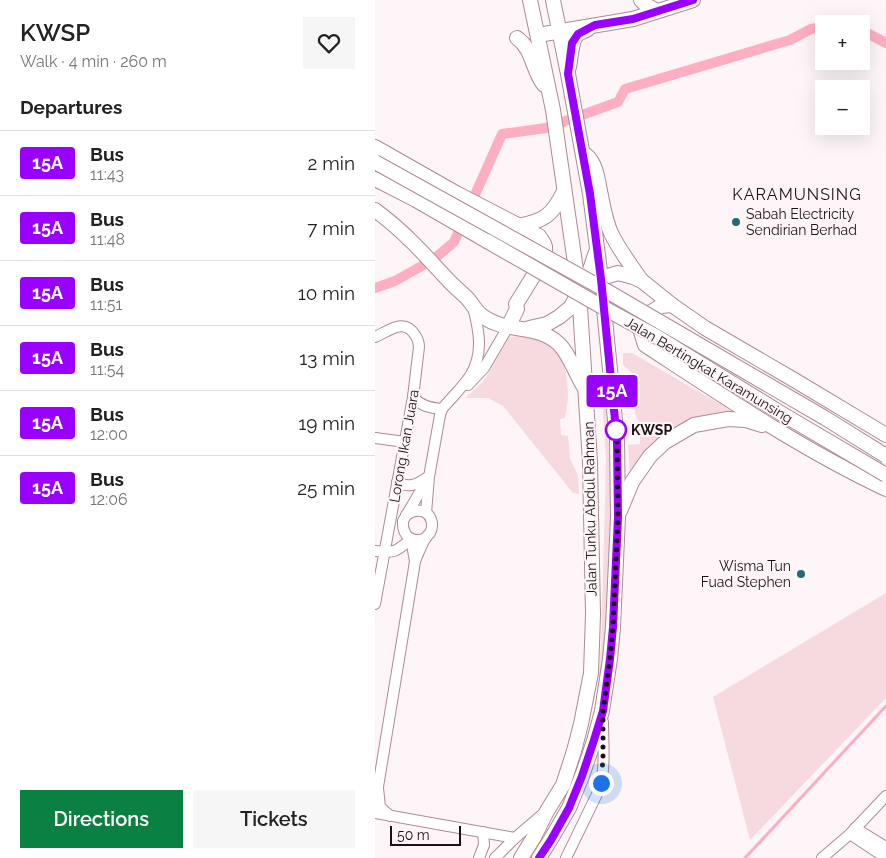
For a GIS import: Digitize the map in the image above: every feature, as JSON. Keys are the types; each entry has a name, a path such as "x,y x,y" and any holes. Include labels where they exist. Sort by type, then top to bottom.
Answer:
{"main road":[{"name":"Jalan Tunku Abdul Rahman","path":"521,858 563,785 575,750 591,673 593,614 590,462 579,291 553,110 530,0"},
{"name":"Jalan Tunku Abdul Rahman","path":"539,858 569,808 582,776 603,711 612,635 618,517 617,440 601,279 590,194 553,0"},
{"path":"641,0 657,11"},
{"path":"538,35 633,19 693,0"},
{"path":"568,74 574,38 595,25"},
{"path":"517,38 528,49 541,82 550,94"},
{"path":"375,147 539,236 545,245 544,256 516,304 506,314 489,320"},
{"path":"582,152 591,159 611,232 625,258 642,281"},
{"name":"Jalan Bertingkat Karamunsing","path":"375,162 599,287 825,418 886,456"},
{"name":"Jalan Bertingkat Karamunsing","path":"375,179 416,200 657,337 886,475"},
{"path":"518,226 543,219 557,205 564,191"},
{"path":"375,210 409,239 468,299 481,315 508,328 537,331 548,336 564,350 587,395 602,390 613,396"},
{"path":"526,329 547,324 571,307 590,270 597,250"},
{"path":"579,291 601,279 619,273 642,281 705,328 886,435"},
{"path":"508,328 517,308 516,304"},
{"path":"672,305 661,306 651,312 644,320 641,332 645,345 774,428 886,489"},
{"path":"618,517 632,482 650,456 665,442 694,425 728,419 746,420 774,428"}],"street":[{"path":"426,513 429,477 439,415 470,375 480,350 479,331 472,306"},
{"name":"Lorong Ikan Juara","path":"375,337 399,326 406,326 412,330 419,341 413,397 405,442 380,552 375,604"},
{"path":"413,397 419,403 431,408 443,408 485,368 508,328"},
{"path":"375,438 405,442"},
{"path":"397,482 404,486 410,486 429,477"},
{"path":"426,538 420,540 411,539 405,535 403,521 429,477"},
{"path":"397,482 401,503 406,515"},
{"path":"390,816 380,806 376,790 415,561 432,529 432,523 426,513 417,510 406,515"},
{"path":"380,552 400,550 411,539"},
{"path":"411,539 415,561"},
{"path":"566,858 601,783 603,711"},
{"path":"822,858 853,831 886,796"},
{"path":"495,858 547,811"},
{"path":"375,813 515,838"},
{"path":"853,831 886,847"},
{"path":"853,831 886,858"},
{"path":"479,858 484,845 483,832"}],"shaded area":[{"path":"516,336 538,339 550,344 559,353 562,360 566,374 568,395 565,418 560,419 561,435 568,436 570,458 578,476 579,494 573,493 503,406 488,398 465,398 487,376 508,339"},
{"path":"623,353 632,353 739,415 696,423 630,475 628,445 640,444 639,423 635,413 635,376 623,365"},
{"path":"602,397 605,397 611,502 606,645 597,705 601,645 606,459"},
{"path":"886,593 886,698 750,840 713,697"}],"waterway":[{"path":"375,288 395,281 434,259 454,242 502,134 546,128 618,102 625,89 790,40 815,28"},
{"path":"870,35 886,43"},
{"path":"745,858 886,706"}],"bus line":[{"name":"15A","path":"539,858 569,808 582,776 603,711 613,627 618,517 617,440 601,279 590,194 568,74 572,43 578,34 595,25 633,19 693,0"}],"place":[{"name":"Sabah Electricity Sendirian Berhad","path":"736,222"},
{"name":"KWSP","path":"616,430"},
{"name":"Wisma Tun Fuad Stephen","path":"801,574"}],"district":[{"name":"KARAMUNSING","path":"797,194"}],"route":[{"path":"601,783 603,711 613,627 618,517 617,440 615,425 616,430"}]}
